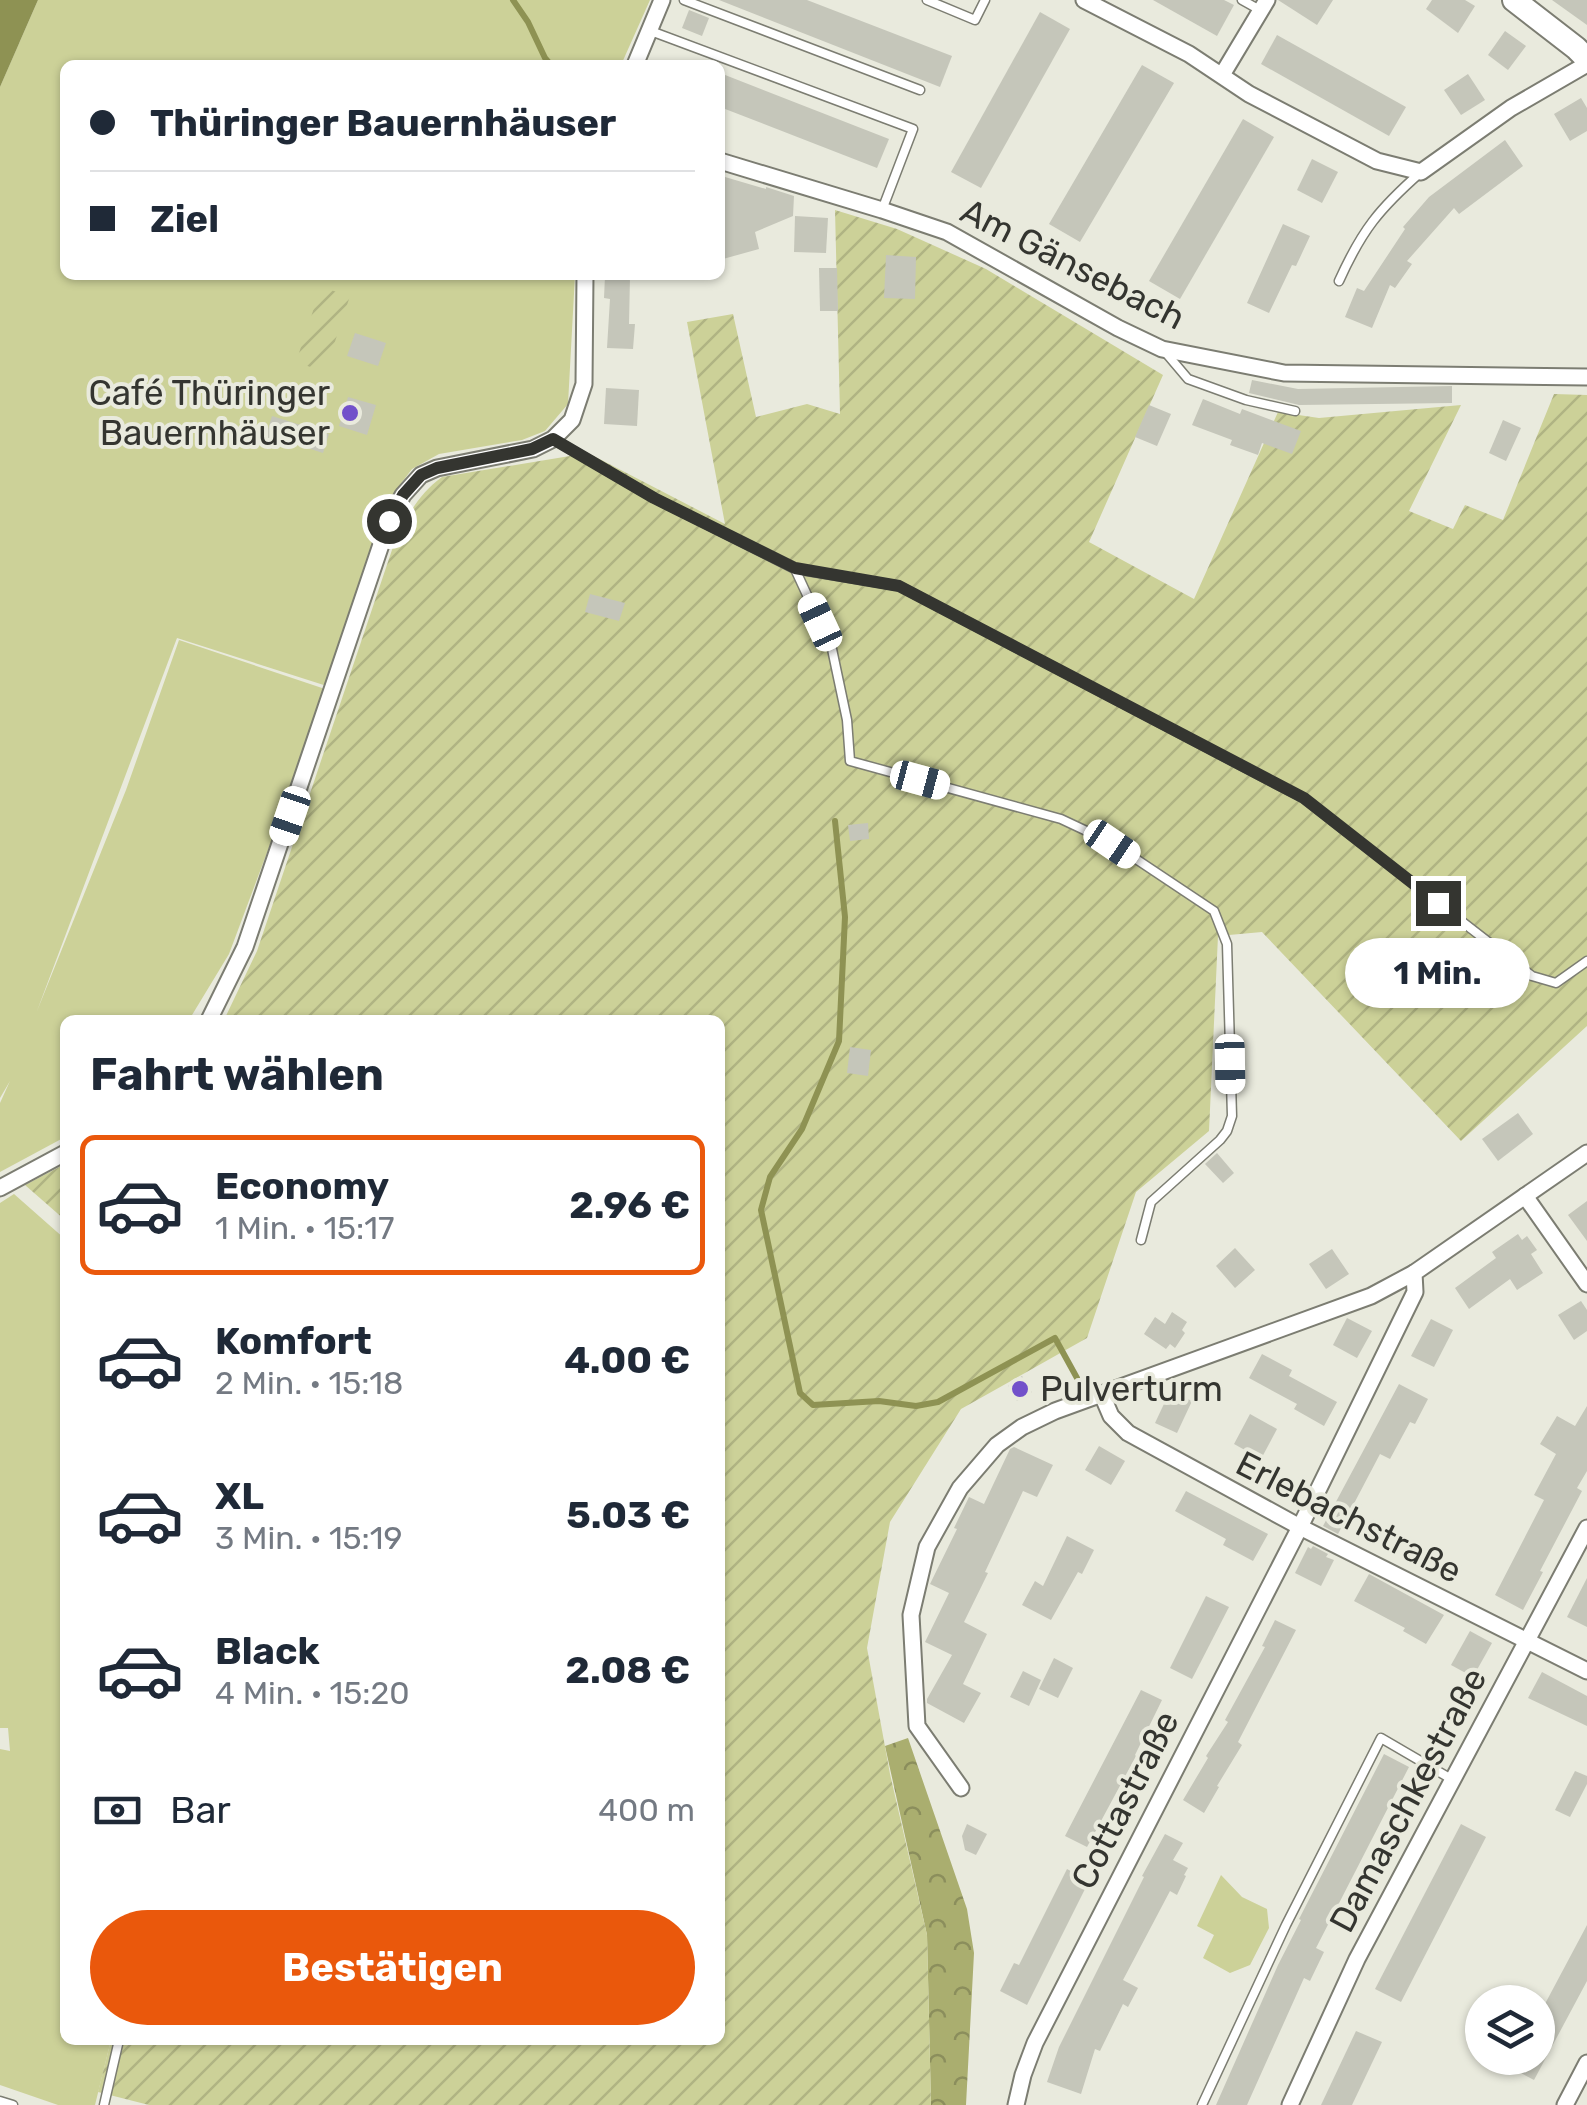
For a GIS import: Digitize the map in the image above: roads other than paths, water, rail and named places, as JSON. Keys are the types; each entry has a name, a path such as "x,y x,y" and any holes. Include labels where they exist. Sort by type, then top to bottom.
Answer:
{"street":[{"path":"637,60 662,0"},
{"path":"1084,0 1189,54 1249,94 1377,161 1421,172 1511,108 1587,61 1514,0"},
{"path":"1222,75 1264,5"},
{"name":"Am Gänsebach","path":"725,163 946,232 1162,350 1284,373 1587,378"},
{"path":"212,1015 246,948 389,521 403,495 421,475 437,468 532,449 553,439 572,420 584,384 585,280"},
{"path":"961,1788 918,1726 911,1616 927,1547 960,1488 997,1445 1022,1427 1056,1411 1370,1296 1414,1274 1587,1154"},
{"path":"0,1188 60,1156"},
{"path":"1526,1196 1587,1284"},
{"name":"Cottastraße","path":"1016,2105 1035,2043 1300,1528 1415,1292 1414,1274"},
{"name":"Erlebachstraße","path":"1102,1395 1112,1416 1128,1433 1300,1528 1587,1671"},
{"name":"Damaschkestraße","path":"1290,2105 1357,1958 1587,1528"},
{"path":"1565,2105 1587,2063"}],"lane":[{"path":"684,0 920,90"},
{"path":"927,0 976,20 984,0"},
{"path":"1242,0 1264,5"},
{"path":"648,30 913,129 882,210"},
{"path":"1339,281 1370,223 1390,198 1421,172"},
{"path":"1162,350 1188,379 1246,400 1295,411"},
{"path":"553,439 654,498 795,568 899,586 1304,798 1532,976 1556,984 1587,961"},
{"path":"795,568 832,649 847,720 850,761 1061,819 1112,844 1214,911 1227,944 1232,1116 1220,1140 1151,1202 1141,1240"},
{"path":"1202,2105 1286,1925 1382,1738 1453,1780"},
{"path":"104,2105 118,2045"},
{"path":"0,2101 13,2105"}],"waterway":[{"path":"513,0 547,60"},
{"path":"835,821 845,917 839,1041 802,1129 770,1177 761,1210 800,1393 813,1405 879,1401 916,1406 938,1402 1055,1338 1077,1378"}],"place":[{"name":"Café Thüringer Bauernhäuser","path":"350,413"},
{"name":"Pulverturm","path":"1020,1389"}]}
